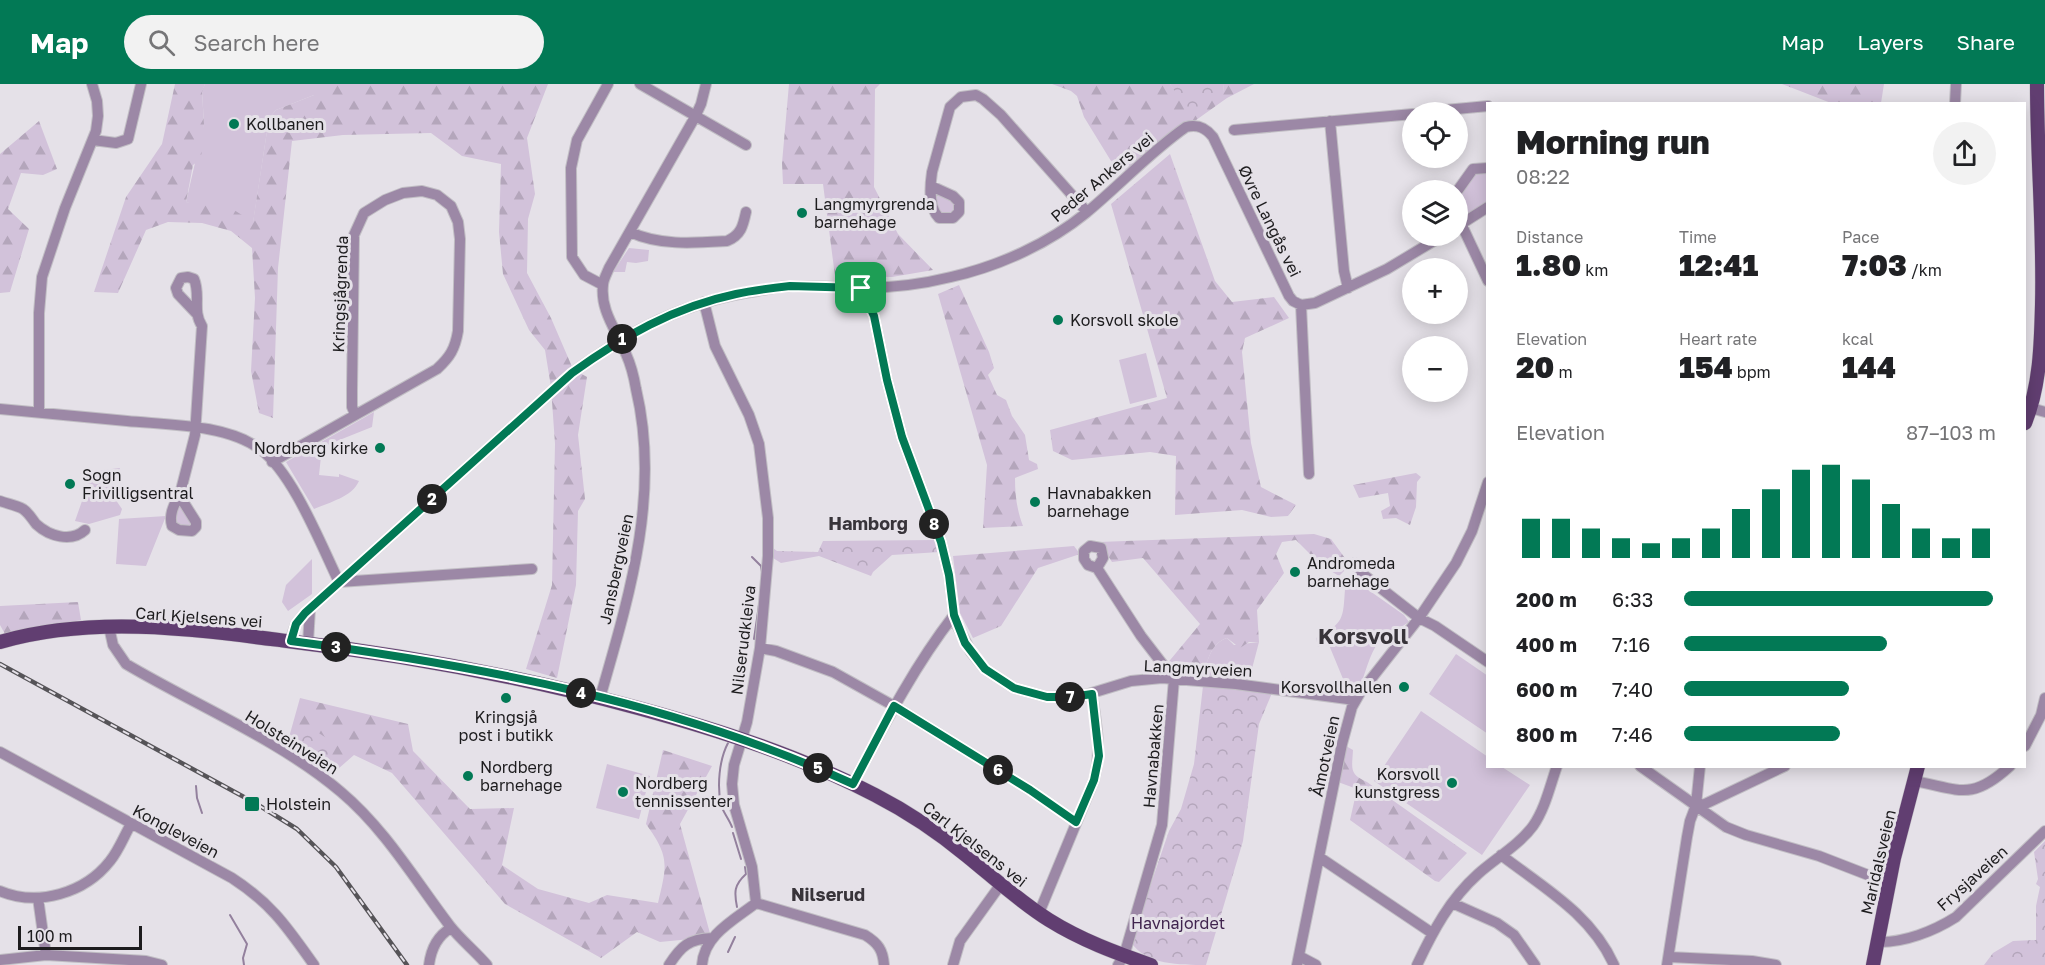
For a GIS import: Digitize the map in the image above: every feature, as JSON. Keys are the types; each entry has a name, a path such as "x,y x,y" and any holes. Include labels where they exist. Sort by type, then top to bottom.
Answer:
{"main road":[{"path":"2026,420 2031,408 2040,355 2042,296 2037,84"},
{"name":"Carl Kjelsens vei","path":"0,642 53,630 109,627 193,631 291,641 450,665 600,698 678,719 790,757 853,784 894,805 933,829 1038,913 1121,960 1151,965"},
{"name":"Maridalsveien","path":"1873,965 1894,858 1917,768"}],"street":[{"path":"39,412 39,314 42,277 61,219 93,140 98,116 92,84"},
{"path":"93,140 116,143 128,139 141,84"},
{"path":"608,84 577,140 571,168 573,257 584,275 603,285 609,268 695,117 706,84"},
{"path":"640,84 747,145"},
{"path":"1955,102 1956,84"},
{"path":"931,186 932,172 948,111 957,99 965,95 976,95 1001,115 1087,212"},
{"path":"1468,108 1486,106"},
{"path":"1234,130 1402,115"},
{"path":"1330,122 1344,271 1348,288"},
{"name":"Peder Ankers vei","path":"291,641 296,624 339,582 572,373 619,340 659,319 704,302 736,294 790,286 861,288 895,286 951,277 987,266 1047,240 1087,212 1179,132 1193,126 1200,127"},
{"name":"Øvre Langås vei","path":"1200,127 1213,137 1289,296 1301,305"},
{"path":"1465,180 1473,169 1486,168"},
{"name":"Kringsjågrenda","path":"272,462 437,369 451,356 456,345 460,239 458,222 451,206 437,195 422,191 403,193 386,200 364,213 354,235 352,407 356,414"},
{"path":"1468,217 1486,208"},
{"path":"630,232 657,242 727,241 735,238 743,228 746,212"},
{"path":"1468,240 1486,277"},
{"path":"1309,474 1301,305 1315,303 1348,288 1387,269 1425,246"},
{"name":"Jansbergveien","path":"600,698 629,594 644,514 645,473 639,404 631,370 607,314 603,285"},
{"name":"Langmyrveien","path":"861,288 874,316 902,437 941,542 949,575 954,615 960,634 985,669 1003,683 1023,692 1047,697 1092,694 1142,678 1236,684 1355,700"},
{"name":"Nilserudkleiva","path":"704,302 715,346 749,415 759,444 768,518 760,648 733,774 732,793 752,867 756,903"},
{"path":"179,495 195,435 202,326 197,314"},
{"path":"2031,408 2045,412"},
{"path":"0,409 195,427 248,442 262,450 288,482 308,515 339,582 532,570"},
{"name":"Åmotveien","path":"1298,961 1345,730 1355,700 1419,618 1462,552 1486,497"},
{"path":"0,501 22,509 39,526 52,534 78,536 85,530"},
{"path":"1355,563 1360,572 1419,618 1435,626 1486,661"},
{"path":"1097,568 1141,636 1174,679"},
{"path":"308,644 310,609"},
{"path":"853,784 894,706 932,643 954,615"},
{"name":"Holsteinveien","path":"109,627 113,645 126,664 294,758 342,793 367,817 404,862 451,928 488,965"},
{"path":"760,648 777,651 833,672 894,706 1030,790 1076,822"},
{"name":"Havnabakken","path":"1121,960 1162,825 1174,679"},
{"path":"1038,913 1094,780 1099,756 1092,694"},
{"path":"2026,744 2043,713 2045,698"},
{"name":"Kongleveien","path":"0,752 254,892 279,916 314,965"},
{"path":"1417,965 1432,933 1452,903 1469,883 1534,825 1556,768"},
{"path":"1643,768 1718,822 1746,835 1819,856 1868,875"},
{"path":"1700,768 1696,805 1688,831 1668,961 1752,961 1776,965"},
{"path":"1696,805 1706,804 1781,768"},
{"path":"1914,781 1970,791 2007,768"},
{"path":"0,891 38,898 67,892 93,878 111,860 131,824"},
{"name":"Frysjaveien","path":"1877,942 1910,937 1956,917 2045,831"},
{"path":"1501,855 1564,903 1593,929 1614,965"},
{"path":"1319,857 1432,933"},
{"path":"953,965 960,941 1001,884"},
{"path":"38,898 46,955"},
{"path":"702,965 706,948 712,938 756,903 865,935 876,942 880,948 884,965"},
{"path":"1452,903 1497,923 1514,935 1535,965"},
{"path":"429,965 434,946 445,931 451,928"},
{"path":"669,965 677,952 686,945 697,939 712,938"},
{"path":"0,960 46,955 146,961 162,965"},
{"path":"1298,961 1316,965"}],"green space":[{"path":"175,84 205,84 202,92 204,124 201,159 193,165 186,202 234,210 253,222 269,118 276,110 314,95 314,84 548,84 527,138 535,194 528,219 527,273 551,318 573,369 587,377 578,435 585,499 578,511 576,585 557,678 526,669 552,585 555,444 551,387 545,350 529,330 503,274 499,232 501,164 462,156 431,133 343,135 292,141 278,268 273,418 259,413 251,371 255,298 252,248 231,231 202,223 168,222 146,230 118,293 94,292 126,197 162,144"},
{"path":"205,84 314,84 314,95 276,110 269,118 253,223 186,202 204,124 202,91"},
{"path":"789,84 880,84 875,89 874,187 898,234 933,270 892,277 835,276 823,184 783,184 782,163"},
{"path":"1052,84 1170,84 1179,96 1224,92 1223,84 1254,84 1227,98 1126,170 1111,161 1084,117 1077,96 1071,91"},
{"path":"1170,84 1223,84 1224,92 1189,113"},
{"path":"1782,84 1884,84 1881,102 1828,102"},
{"path":"39,121 57,169 43,175 21,173 8,209 29,229 10,292 0,293 0,154"},
{"path":"1170,154 1215,281 1232,302 1274,297 1289,318 1245,338 1242,352 1251,443 1261,487 1296,505 1288,516 1271,517 1242,510 1175,515 1176,456 1150,452 1072,460 1053,451 1050,430 1167,398 1111,204"},
{"path":"1486,170 1486,203 1468,214 1468,186 1478,171"},
{"path":"936,193 954,201 954,212 946,217 937,209"},
{"path":"629,248 649,250 648,261 627,262 625,272 613,272"},
{"path":"959,285 989,352 994,368 988,375 997,395 1006,400 1012,416 1025,435 1029,460 1037,464 1038,469 1015,478 1017,503 1023,526 983,528 987,465 938,294"},
{"path":"1146,353 1157,397 1130,404 1119,360"},
{"path":"374,412 372,427 322,447 319,475 339,477 339,474 359,481 356,487 346,495 314,509 286,462"},
{"path":"120,468 111,493 122,509 120,515 89,524 75,521 88,484 80,473"},
{"path":"1416,473 1421,477 1417,482 1416,507 1410,525 1396,518 1383,519 1381,511 1390,506 1388,493 1359,498 1353,485"},
{"path":"179,503 193,526 176,526 173,515"},
{"path":"166,516 146,566 116,564 119,519"},
{"path":"1314,534 1331,539 1350,565 1339,576 1321,565 1296,540 1282,542 1276,554 1284,573 1257,610 1259,642 1249,642 1240,648 1227,638 1222,640 1211,653 1203,675 1181,674 1166,665 1200,624 1143,558 1112,562 1099,542"},
{"path":"936,540 940,552 892,555 871,576 819,556 781,563 773,558 773,548 777,551 818,552 823,541"},
{"path":"1074,546 1080,554 1038,568 1001,626 973,638 960,613 953,556"},
{"path":"312,559 312,594 288,611 282,602 286,585"},
{"path":"1357,582 1404,615 1409,622 1386,634 1370,658 1361,684 1348,691 1329,645 1318,647 1316,638 1337,624 1344,607 1345,589"},
{"path":"78,602 81,620 5,634 0,625 0,606"},
{"path":"1227,638 1234,645 1259,642 1249,680 1203,675 1214,648"},
{"path":"1456,654 1486,675 1486,733 1429,694"},
{"name":"Havnajordet","path":"1203,686 1272,693 1259,724 1243,841 1206,965 1175,964 1145,955 1131,942 1169,831 1181,809 1194,764"},
{"path":"300,698 408,724 413,751 470,809 514,808 502,865 538,889 589,903 607,895 658,903 664,870 663,853 646,824 663,750 712,766 680,824 711,937 660,942 637,932 601,958 505,904 392,773 354,755 330,776 286,748"},
{"name":"Korsvoll kunstgress","path":"1421,711 1486,756 1486,768 1504,768 1530,785 1482,855 1374,781"},
{"path":"306,725 336,744 324,763 293,744"},
{"path":"1346,746 1353,750 1352,766 1357,776 1467,853 1439,882 1350,820 1357,789 1338,782"},
{"name":"Nordberg tennissenter","path":"607,764 650,776 639,819 596,808"},
{"path":"2045,841 2045,965 1984,965 1993,953 2013,941 2036,940 2036,906 2040,887 2036,884 2038,879 2034,852"}],"waterway":[{"path":"752,557 761,566 762,572"},
{"path":"754,639 759,605"},
{"path":"728,743 721,765 719,790 721,805 732,827"},
{"path":"196,786 202,813"},
{"path":"733,833 741,859"},
{"path":"737,907 736,889 746,874 745,867"},
{"path":"230,915 247,944 243,958 244,965"},
{"path":"728,952 735,937"}],"railway":[{"path":"0,664 255,803 297,829 336,867 407,965"}],"place":[{"name":"Kollbanen","path":"234,124"},
{"name":"Langmyrgrenda barnehage","path":"802,213"},
{"name":"Korsvoll skole","path":"1058,320"},
{"name":"Nordberg kirke","path":"380,448"},
{"name":"Sogn Frivilligsentral","path":"70,484"},
{"name":"Havnabakken barnehage","path":"1035,502"},
{"name":"Andromeda barnehage","path":"1295,572"},
{"name":"Korsvollhallen","path":"1404,687"},
{"name":"Kringsjå post i butikk","path":"506,698"},
{"name":"Nordberg barnehage","path":"468,776"},
{"name":"Korsvoll kunstgress","path":"1452,783"},
{"name":"Nordberg tennissenter","path":"623,792"},
{"name":"Holstein","path":"252,804"}],"district":[{"name":"Hamborg","path":"868,523"},
{"name":"Korsvoll","path":"1363,635"},
{"name":"Nilserud","path":"828,894"}],"route":[{"path":"790,286 861,288 874,316 902,437 941,542 949,575 954,615 965,643 985,669 1003,683 1014,688 1047,697 1092,694 1099,743 1098,766 1076,822 1046,800 894,706 853,784 728,734 600,698 450,665 291,641 292,632 300,618 339,582 572,373 634,331 704,302 736,294 790,286"}]}
